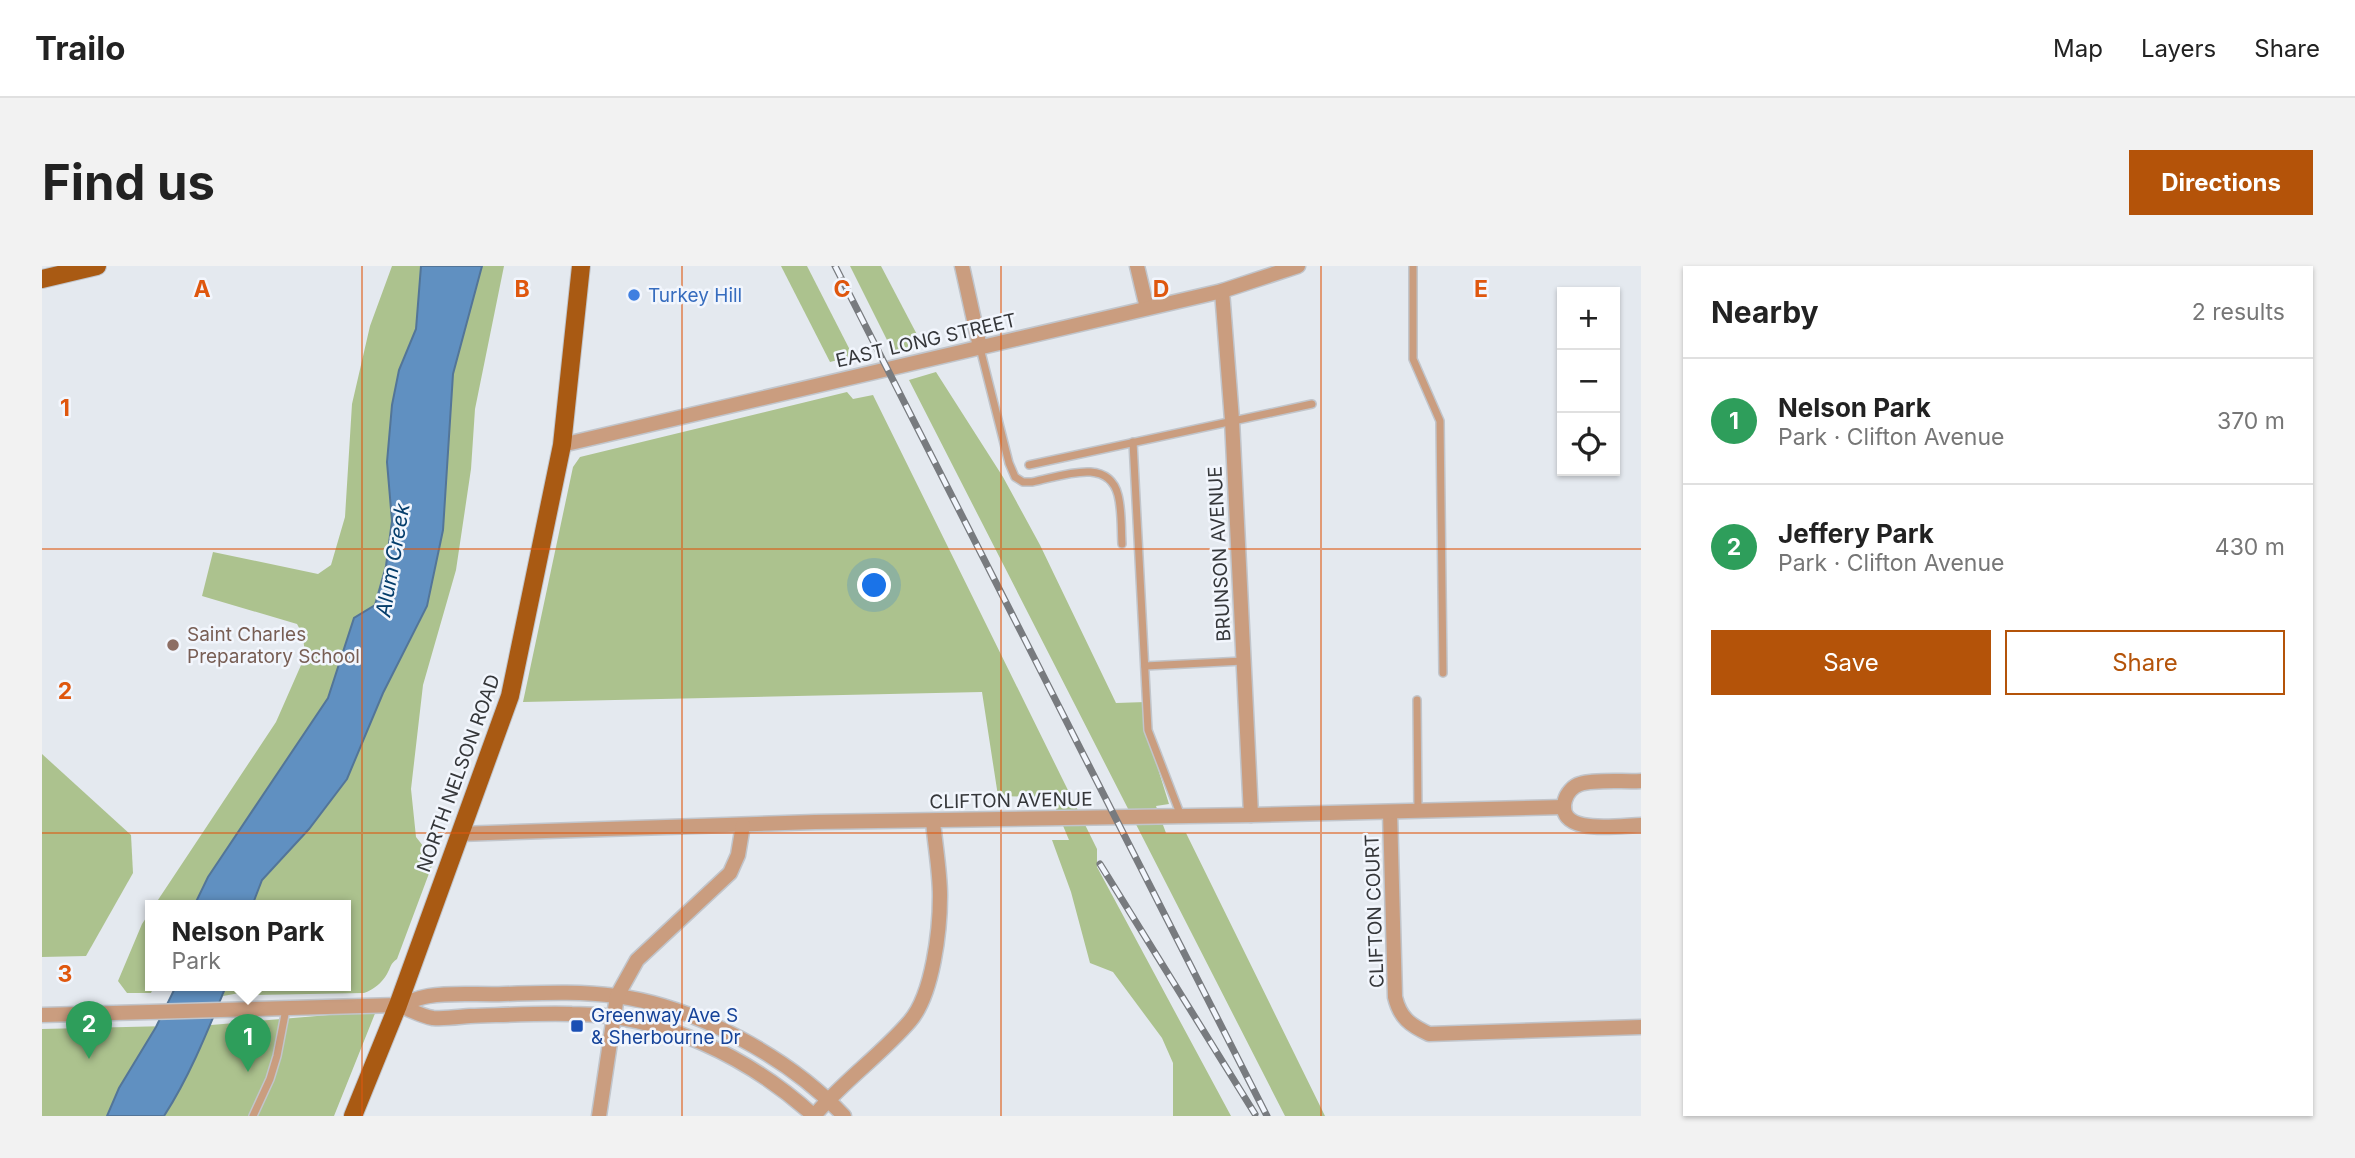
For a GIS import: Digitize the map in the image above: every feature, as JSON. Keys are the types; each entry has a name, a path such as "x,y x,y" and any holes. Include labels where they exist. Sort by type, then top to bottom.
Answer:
{"main road":[{"path":"42,279 97,266"},
{"name":"NORTH NELSON ROAD","path":"353,1116 398,1005 512,689 562,445 581,266"}],"street":[{"path":"962,266 980,347"},
{"path":"1137,266 1147,308"},
{"name":"EAST LONG STREET","path":"562,445 1222,291 1298,266"},
{"name":"BRUNSON AVENUE","path":"1222,291 1232,420 1251,815"},
{"path":"1641,781 1580,784 1568,793 1564,807 1571,820 1584,827 1641,825"},
{"name":"CLIFTON AVENUE","path":"459,834 1564,807"},
{"name":"CLIFTON COURT","path":"1390,812 1395,997 1398,1010 1409,1024 1429,1034 1641,1027"},
{"path":"398,1005 432,1018 574,1014 614,1018 657,1027 714,1048 772,1082 814,1116 909,1022 924,995 934,951 940,898 933,821"},
{"path":"599,1116 617,996 637,960 730,873 738,855 743,825"},
{"path":"42,1015 398,1005 428,996 560,992 617,996 686,1014 723,1029 776,1060 829,1099 844,1116"}],"lane":[{"path":"1413,266 1413,359 1440,421 1443,673"},
{"path":"980,347 1000,435 1015,477 1023,482 1032,482 1090,471 1105,474 1119,496 1122,544"},
{"path":"1029,465 1312,404"},
{"path":"1133,442 1148,730 1181,816"},
{"path":"1121,529 1138,527"},
{"path":"1144,666 1244,661"},
{"path":"1417,700 1418,811"},
{"path":"253,1116 270,1079 286,1008"}],"green space":[{"path":"392,266 421,266 416,329 399,370 387,462 392,521 386,566 375,605 354,618 328,698 208,877 197,900 158,900 276,722 305,656 303,635 297,624 202,596 213,552 318,574 331,565 345,517 352,404 370,326"},
{"path":"482,266 504,266 475,409 471,469 456,570 423,685 411,789 416,837 434,860 397,959 374,988 364,993 254,995 245,992 223,996 224,991 351,991 351,900 254,900 262,880 309,829 347,779 383,693 448,438 453,374"},
{"path":"781,266 807,266 853,356 830,362"},
{"path":"850,266 881,266 923,346 894,354"},
{"path":"936,372 1003,477 1040,545 1116,703 1146,702 1150,743 1169,804 1156,806 1166,833 1186,833 1325,1116 1285,1116 909,380"},
{"path":"847,392 853,399 873,395 1097,849 1097,867 1231,1116 1173,1116 1173,1063 1162,1038 1113,972 1090,963 1071,892 1052,840 1069,840 1051,797 998,796 982,692 523,702 573,467 580,457"},
{"path":"42,754 131,835 133,873 86,956 42,957"},
{"path":"145,920 145,991 152,991 127,993 118,981"},
{"path":"376,1011 334,1116 132,1116 119,1088 107,1116 42,1116 42,1029 211,1025"}],"water":[{"name":"Alum Creek","path":"421,266 482,266 453,374 443,530 427,606 383,693 347,779 309,829 262,880 254,900 197,900 208,877 328,698 354,618 375,605 386,566 392,521 387,462 392,405 399,370 416,329"},
{"path":"174,991 224,991 198,1052 164,1116 107,1116 119,1088 156,1027"}],"railway":[{"path":"835,266 1267,1116"},
{"path":"1100,864 1255,1114"}],"place":[{"name":"Turkey Hill","path":"634,295"},
{"name":"Saint Charles Preparatory School","path":"173,645"},
{"name":"Greenway Ave S & Sherbourne Dr","path":"577,1026"},
{"name":"Jeffery Park","path":"89,1059"},
{"name":"Nelson Park","path":"248,1072"}]}
